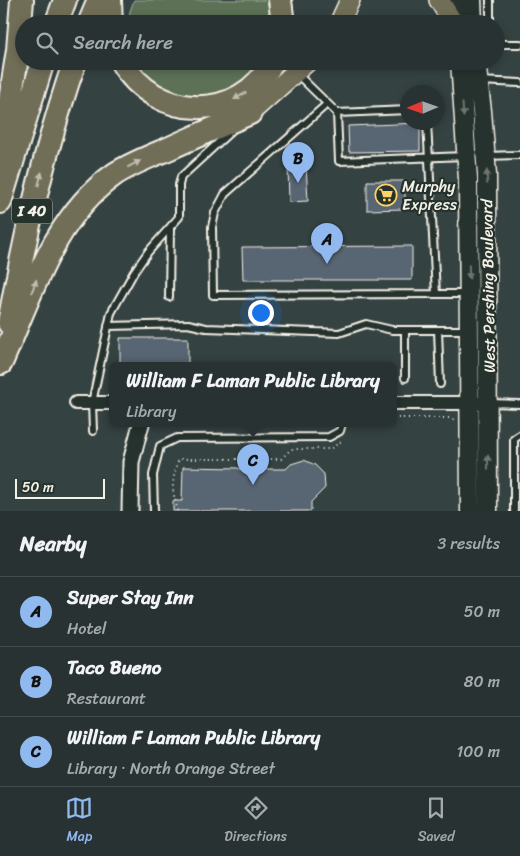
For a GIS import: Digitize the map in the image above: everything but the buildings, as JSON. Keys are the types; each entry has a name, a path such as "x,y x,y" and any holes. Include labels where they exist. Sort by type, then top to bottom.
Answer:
{"highway":[{"path":"21,15 22,0"},
{"path":"59,15 65,0"},
{"path":"92,15 98,0"},
{"path":"110,0 111,15"},
{"path":"280,0 282,15"},
{"path":"0,164 15,69"},
{"name":"I 40","path":"0,202 40,70"},
{"name":"I 40","path":"0,366 26,233 59,107 72,70"},
{"path":"127,70 146,91 162,100 186,107 201,108 229,102 245,93 260,80 267,70"},
{"path":"0,366 38,275 52,248 73,214 89,196 117,173 137,162 250,113"}],"main road":[{"path":"343,15 350,0"},
{"path":"440,0 449,15"},
{"path":"457,0 458,15"},
{"path":"472,0 473,15"},
{"path":"250,113 299,70"},
{"name":"West Pershing Boulevard","path":"461,70 466,156 470,294 470,511"},
{"name":"West Pershing Boulevard","path":"477,70 485,156 488,511"}],"street":[{"path":"76,403 109,403"},
{"path":"397,403 488,403"},
{"path":"130,511 131,462 140,427"}],"lane":[{"path":"490,0 490,15"},
{"path":"505,44 520,44"},
{"path":"304,70 327,104 337,113 400,110"},
{"path":"478,82 520,83"},
{"path":"327,104 225,194 215,213 212,227 213,295 470,294"},
{"path":"94,431 92,403 111,313 134,272 148,252 179,217 179,186 181,177 250,113"},
{"path":"337,113 340,162 466,156"},
{"path":"427,130 436,294"},
{"path":"485,156 520,155"},
{"path":"169,297 170,229"},
{"path":"108,326 188,324 206,328 339,333 366,324 392,330 470,330"},
{"path":"404,330 406,378"},
{"path":"438,330 440,384"},
{"path":"488,403 520,404"},
{"path":"154,511 154,475 160,446 177,438 329,437 340,431 341,427"},
{"path":"514,511 514,439 520,435"}],"path":[{"path":"397,418 450,418 458,421"},
{"path":"176,511 177,501 174,497 173,474 179,459 281,459 290,449 330,449 345,438"}],"green space":[{"path":"134,0 267,0 270,15 129,15"},
{"path":"144,70 254,70 246,80 230,92 209,98 179,98 149,79"}],"place":[{"name":"Taco Bueno","path":"298,183"},
{"name":"Murphy Express","path":"386,195"},
{"name":"Super Stay Inn","path":"327,264"},
{"name":"William F Laman Public Library","path":"253,485"}]}
